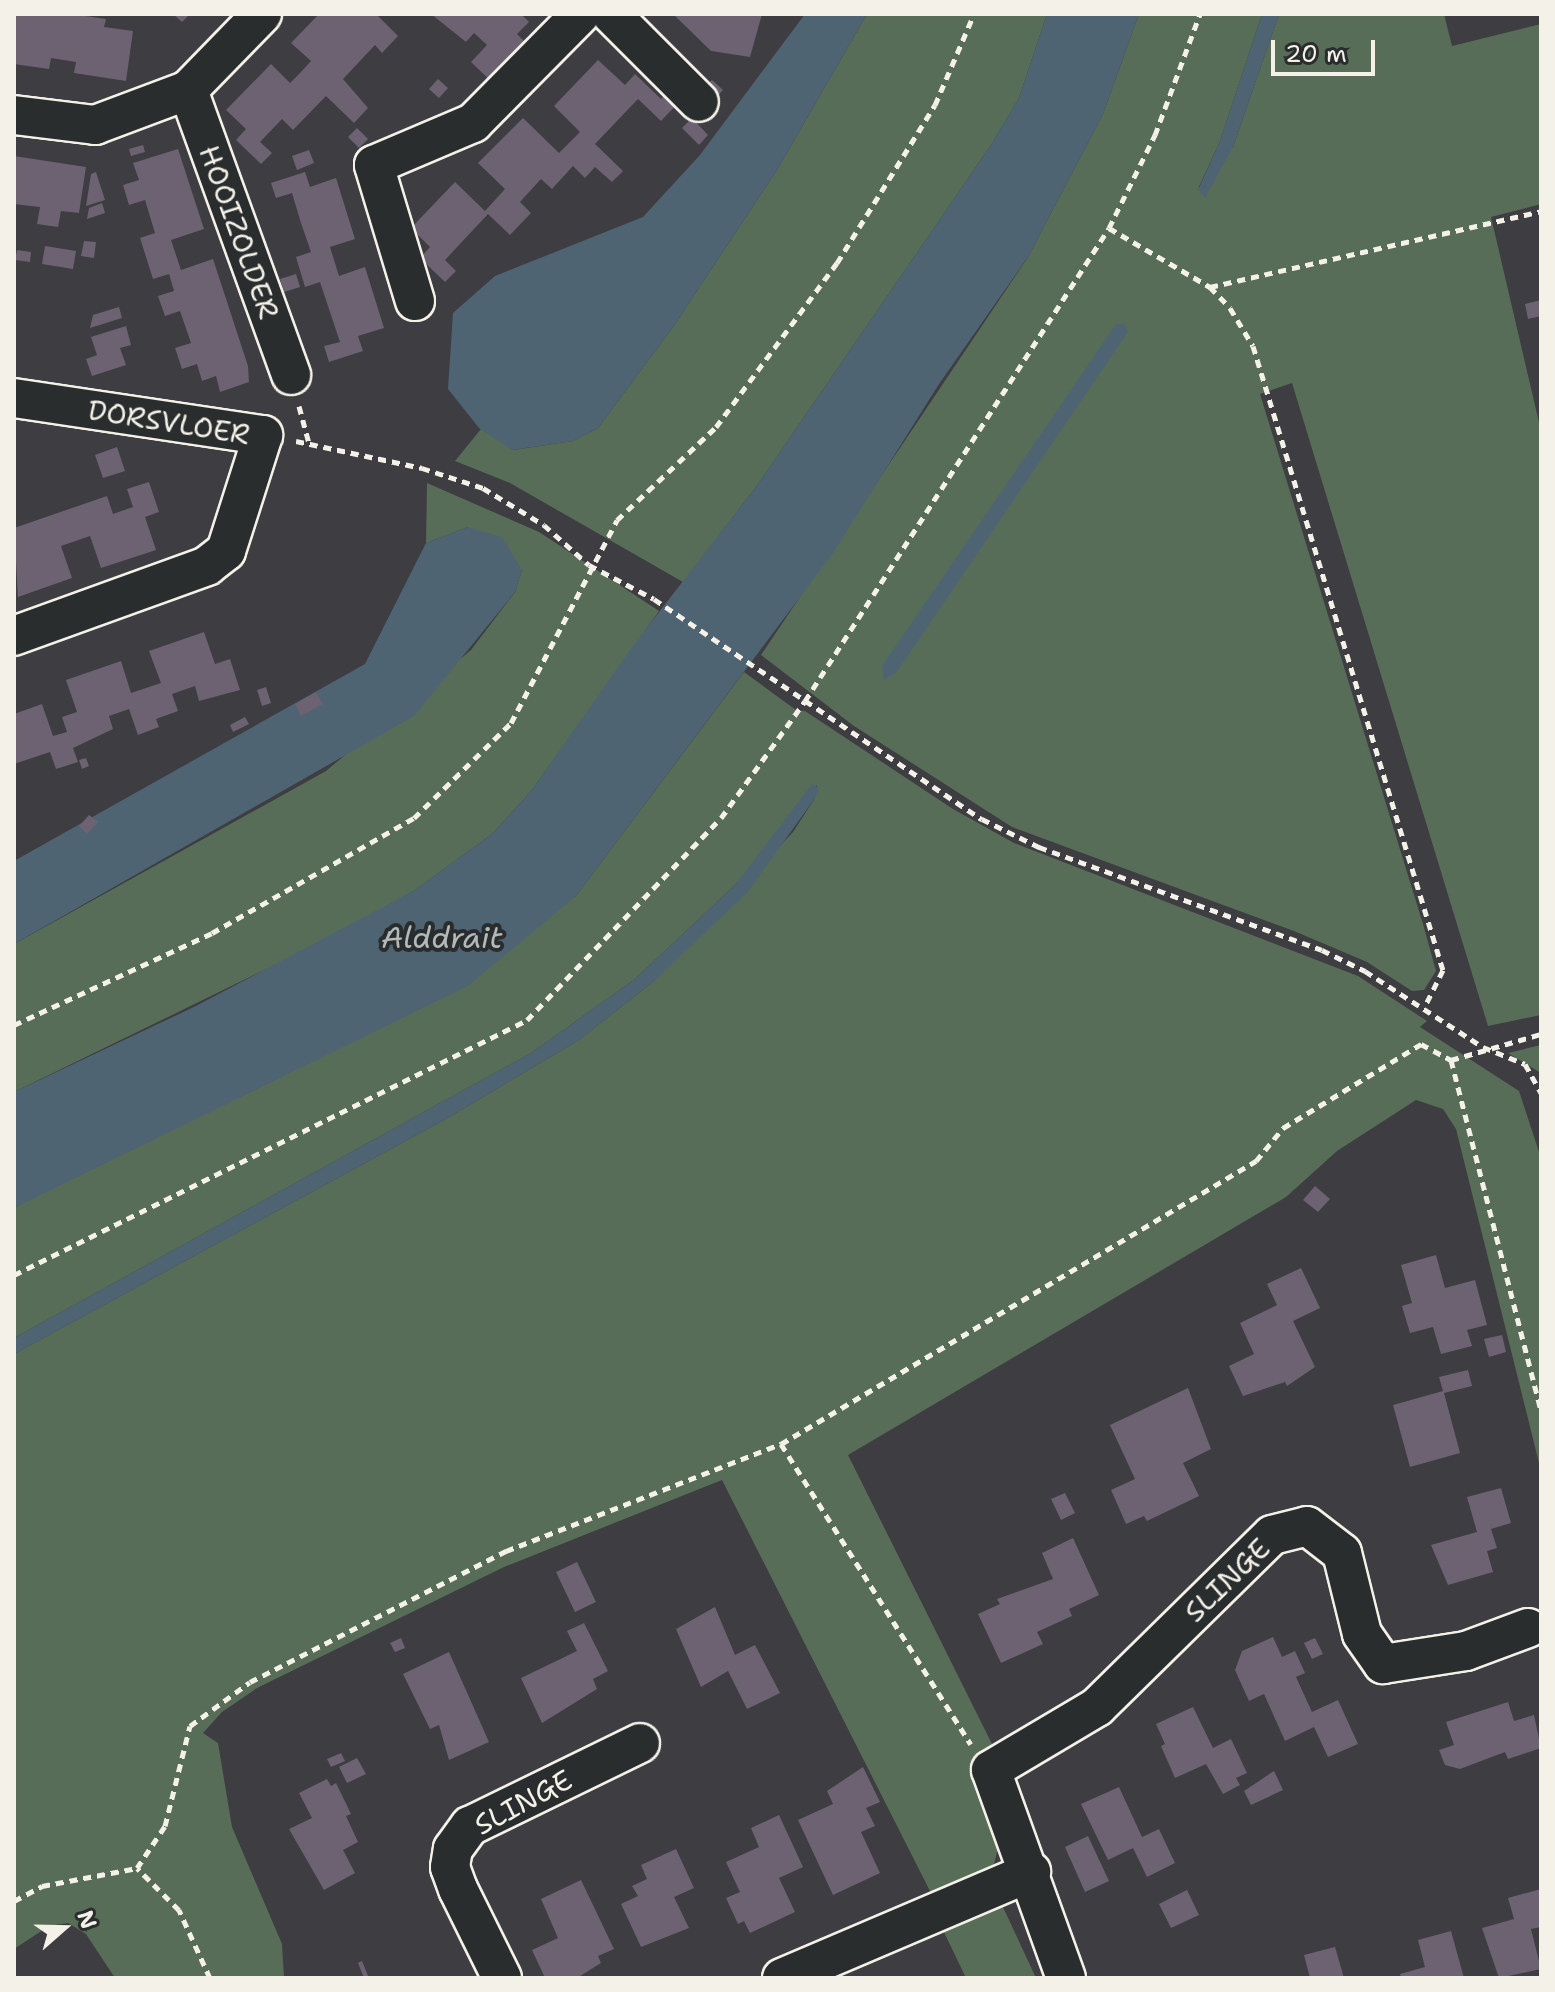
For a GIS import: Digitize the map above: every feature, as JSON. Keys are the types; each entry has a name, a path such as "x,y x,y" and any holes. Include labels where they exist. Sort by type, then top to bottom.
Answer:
{"street":[{"path":"14,115 95,125 188,90 262,14"},
{"path":"415,301 374,165 473,123 581,14"},
{"path":"611,14 699,102"},
{"name":"HOOIZOLDER","path":"188,90 291,375"},
{"name":"DORSVLOER","path":"14,398 263,435 226,551 207,566 14,636"},
{"name":"SLINGE","path":"991,1770 1097,1707 1272,1535 1307,1526 1342,1553 1362,1634 1383,1664 1466,1651 1528,1628"},
{"name":"SLINGE","path":"502,1978 458,1889 450,1867 453,1849 470,1826 640,1743"},
{"path":"991,1770 1031,1872 1066,1978"},
{"path":"782,1978 1031,1872"}],"path":[{"path":"14,1025 212,933 414,818 511,723 589,565 617,520 716,427 837,263 935,105 974,14"},
{"path":"14,1275 527,1020 721,818 805,701 1109,228 1155,135 1200,14"},
{"path":"1210,287 1541,211"},
{"path":"1109,228 1210,287 1230,308 1253,346 1443,970 1425,1006"},
{"path":"263,435 422,468 483,488 544,525 589,565 654,599 937,791 1039,847 1322,950 1425,1006 1483,1047 1525,1064 1541,1093"},
{"path":"1451,1060 1483,1047 1541,1034"},
{"path":"14,1901 42,1886 137,1868 165,1826 190,1726 250,1682 506,1551 781,1444 1256,1161 1283,1128 1421,1044 1451,1060 1541,1410"},
{"path":"781,1444 946,1712 991,1770"},
{"path":"137,1868 179,1910 210,1978"}],"green space":[{"path":"867,14 1047,14 1019,98 991,145 756,487 683,582 510,483 455,461 481,429 513,450 573,441 598,428 673,327 777,170"},
{"path":"1139,14 1262,14 1220,141 1198,189 1233,147 1279,14 1444,14 1452,46 1541,24 1541,204 1491,217 1541,431 1541,1015 1488,1026 1292,383 1260,394 1436,971 1424,990 1412,991 1367,962 1294,931 1012,827 854,726 761,655 1028,257 1103,114"},
{"path":"427,483 539,532 659,611 532,790 492,834 415,890 326,940 14,1092 14,944 326,771 471,650 515,592 522,570 468,527 426,543"},
{"path":"744,672 796,710 805,711 953,809 1014,843 1358,976 1427,1021 1420,1027 1519,1091 1541,1158 1541,1471 1456,1129 1443,1109 1416,1100 1337,1151 1286,1197 848,1455 992,1744 982,1761 999,1844 994,1864 979,1875 933,1897 722,1480 504,1567 257,1688 222,1712 203,1733 218,1743 232,1827 282,1944 284,1978 115,1978 86,1934 68,1923 49,1926 14,1949 14,1354 444,1120 579,1040 654,981 793,832 815,798 817,785 735,885 635,979 531,1053 14,1338 14,1208 575,897"},
{"path":"1541,1045 1541,1073 1508,1053"},
{"path":"1002,1905 1036,1978 966,1978 942,1928"}],"water":[{"path":"805,14 867,14 777,170 673,327 598,428 573,441 512,450 479,428 448,389 453,313 495,276 643,217 700,155"},
{"name":"Alddrait","path":"1047,14 1139,14 1103,114 1028,257 939,384 833,553 575,897 468,986 14,1208 14,1092 194,1007 415,890 492,834 532,790 632,647 756,487 991,145 1019,98"},
{"path":"1262,14 1279,14 1233,147 1205,198 1198,190 1220,141"},
{"path":"1116,324 1125,324 1128,332 896,673 884,680 882,666"},
{"path":"468,527 502,537 522,570 515,592 414,716 14,944 14,861 365,664 426,543"},
{"path":"812,784 819,788 815,798 748,892 654,981 579,1040 444,1120 14,1354 14,1338 531,1053 635,979 735,885"}],"building":[{"path":"14,14 72,14 106,19 104,27 133,31 126,81 74,73 76,62 51,58 49,69 14,64"},
{"path":"173,14 190,14 182,22"},
{"path":"319,14 376,14 398,36 382,53 375,45 343,79 368,108 354,123 326,96 293,130 282,119 260,142 272,153 261,164 236,140 246,129 226,110 271,64 290,83 301,72 311,61 291,43"},
{"path":"431,14 521,14 529,22 517,34 531,48 495,85 471,62 487,45 474,33 466,42"},
{"path":"673,14 762,14 750,57 711,51"},
{"path":"598,60 625,85 635,74 661,99 669,90 680,101 661,121 638,99 595,144 623,171 612,182 595,167 585,178 573,166 552,189 541,179 520,202 531,213 510,235 488,214 445,260 456,271 445,282 420,258 430,247 411,228 455,182 485,211 505,189 478,163 523,118 559,153 580,132 554,106"},
{"path":"438,79 448,88 439,98 429,89"},
{"path":"712,80 723,90 712,102 701,91"},
{"path":"692,118 708,135 699,145 682,128"},
{"path":"357,128 368,139 359,148 348,137"},
{"path":"143,145 145,152 131,156 129,149"},
{"path":"178,149 204,229 171,240 181,270 213,259 248,366 249,382 220,392 216,376 202,381 197,364 182,369 175,348 191,343 180,311 165,316 158,296 174,291 169,274 153,279 140,238 155,233 145,200 129,205 123,185 139,180 133,163"},
{"path":"309,150 314,163 297,170 292,156"},
{"path":"14,156 86,167 79,213 61,211 58,227 37,224 40,207 14,204"},
{"path":"96,172 105,200 86,206 91,174"},
{"path":"305,172 310,187 336,178 355,239 330,247 339,276 365,267 384,328 358,336 363,351 329,362 324,346 340,342 320,282 305,287 296,257 311,252 292,193 276,198 271,183"},
{"path":"102,203 105,213 87,219 89,208"},
{"path":"84,241 96,242 94,258 81,256"},
{"path":"45,246 76,251 73,269 42,264"},
{"path":"17,250 31,252 30,262 15,260"},
{"path":"296,274 300,287 284,292 280,279"},
{"path":"1541,300 1541,316 1528,319 1525,304"},
{"path":"119,307 122,318 90,328 93,315"},
{"path":"126,326 131,345 120,348 126,365 92,376 86,359 97,355 91,337"},
{"path":"117,447 125,471 103,478 95,455"},
{"path":"149,482 159,512 145,517 156,550 101,568 90,536 61,546 72,578 18,597 14,528 107,496 113,514 133,507 127,489"},
{"path":"204,632 215,664 230,659 240,690 199,701 195,686 172,694 178,711 156,719 159,727 138,735 129,709 109,716 113,729 73,748 78,762 56,769 50,752 14,764 14,714 42,704 53,736 67,732 62,717 77,712 66,680 121,661 131,693 161,683 149,651"},
{"path":"266,687 271,703 262,706 257,690"},
{"path":"316,692 323,704 301,716 295,704"},
{"path":"245,717 249,724 233,732 230,725"},
{"path":"86,758 89,766 82,769 79,760"},
{"path":"89,815 98,822 87,834 79,826"},
{"path":"1315,1186 1330,1199 1318,1212 1303,1200"},
{"path":"1436,1255 1445,1288 1475,1280 1487,1325 1467,1330 1472,1346 1441,1354 1433,1327 1410,1333 1402,1306 1412,1303 1401,1265"},
{"path":"1301,1268 1320,1308 1293,1321 1315,1367 1287,1386 1285,1382 1243,1396 1229,1366 1254,1354 1240,1323 1277,1305 1267,1284"},
{"path":"1502,1335 1506,1352 1489,1357 1484,1339"},
{"path":"1468,1370 1472,1386 1444,1393 1460,1453 1410,1467 1393,1405 1443,1391 1439,1377"},
{"path":"1188,1388 1211,1449 1183,1463 1199,1496 1147,1521 1144,1516 1126,1524 1111,1490 1135,1479 1110,1425"},
{"path":"1501,1488 1511,1523 1491,1529 1497,1548 1487,1551 1493,1572 1448,1585 1431,1545 1477,1532 1467,1497"},
{"path":"1065,1493 1075,1513 1061,1520 1051,1499"},
{"path":"1073,1538 1099,1595 1069,1609 1072,1616 1037,1632 1043,1644 1001,1663 978,1614 1000,1604 997,1599 1053,1579 1042,1553"},
{"path":"577,1562 596,1602 575,1612 556,1572"},
{"path":"715,1607 735,1655 755,1645 780,1693 747,1709 728,1671 701,1687 676,1629"},
{"path":"584,1623 608,1671 593,1679 597,1689 542,1723 521,1678 577,1651 567,1631"},
{"path":"1273,1637 1282,1657 1295,1651 1305,1673 1296,1677 1312,1712 1338,1700 1358,1744 1328,1757 1314,1727 1285,1741 1264,1694 1249,1701 1235,1670 1242,1651"},
{"path":"401,1638 405,1648 395,1652 390,1643"},
{"path":"1315,1638 1323,1654 1312,1659 1304,1643"},
{"path":"449,1652 489,1742 449,1760 439,1725 430,1729 403,1674"},
{"path":"1508,1702 1514,1721 1534,1715 1541,1748 1508,1759 1505,1752 1460,1769 1445,1765 1439,1750 1454,1745 1446,1722"},
{"path":"1193,1707 1213,1748 1231,1739 1247,1773 1236,1778 1240,1785 1223,1794 1206,1764 1175,1778 1161,1746 1165,1744 1156,1724"},
{"path":"341,1753 345,1761 331,1767 327,1759"},
{"path":"357,1758 366,1774 347,1783 339,1767"},
{"path":"863,1767 880,1802 866,1808 875,1826 861,1832 880,1873 833,1895 798,1820 833,1804 827,1791"},
{"path":"1274,1771 1283,1790 1251,1805 1244,1791"},
{"path":"327,1779 331,1786 336,1783 351,1814 346,1816 358,1842 343,1850 355,1873 324,1890 289,1829 312,1818 299,1793"},
{"path":"1119,1787 1142,1837 1159,1829 1175,1863 1147,1877 1133,1848 1108,1860 1081,1804"},
{"path":"779,1815 803,1867 779,1878 795,1912 750,1933 744,1921 738,1924 726,1898 740,1892 726,1862 759,1847 751,1828"},
{"path":"1088,1836 1109,1881 1085,1892 1065,1847"},
{"path":"676,1849 694,1888 674,1897 689,1928 641,1947 621,1904 638,1896 632,1886 647,1879 641,1865"},
{"path":"581,1880 614,1949 598,1956 601,1963 577,1978 545,1978 532,1950 558,1938 541,1899"},
{"path":"1541,1889 1541,1927 1531,1929 1541,1969 1499,1978 1482,1928 1514,1919 1508,1898"},
{"path":"1187,1890 1199,1915 1171,1928 1159,1904"},
{"path":"1451,1931 1464,1978 1401,1978 1400,1974 1425,1967 1418,1940"},
{"path":"1335,1947 1344,1978 1310,1978 1304,1955"},
{"path":"362,1961 369,1978 364,1978 358,1963"}]}
